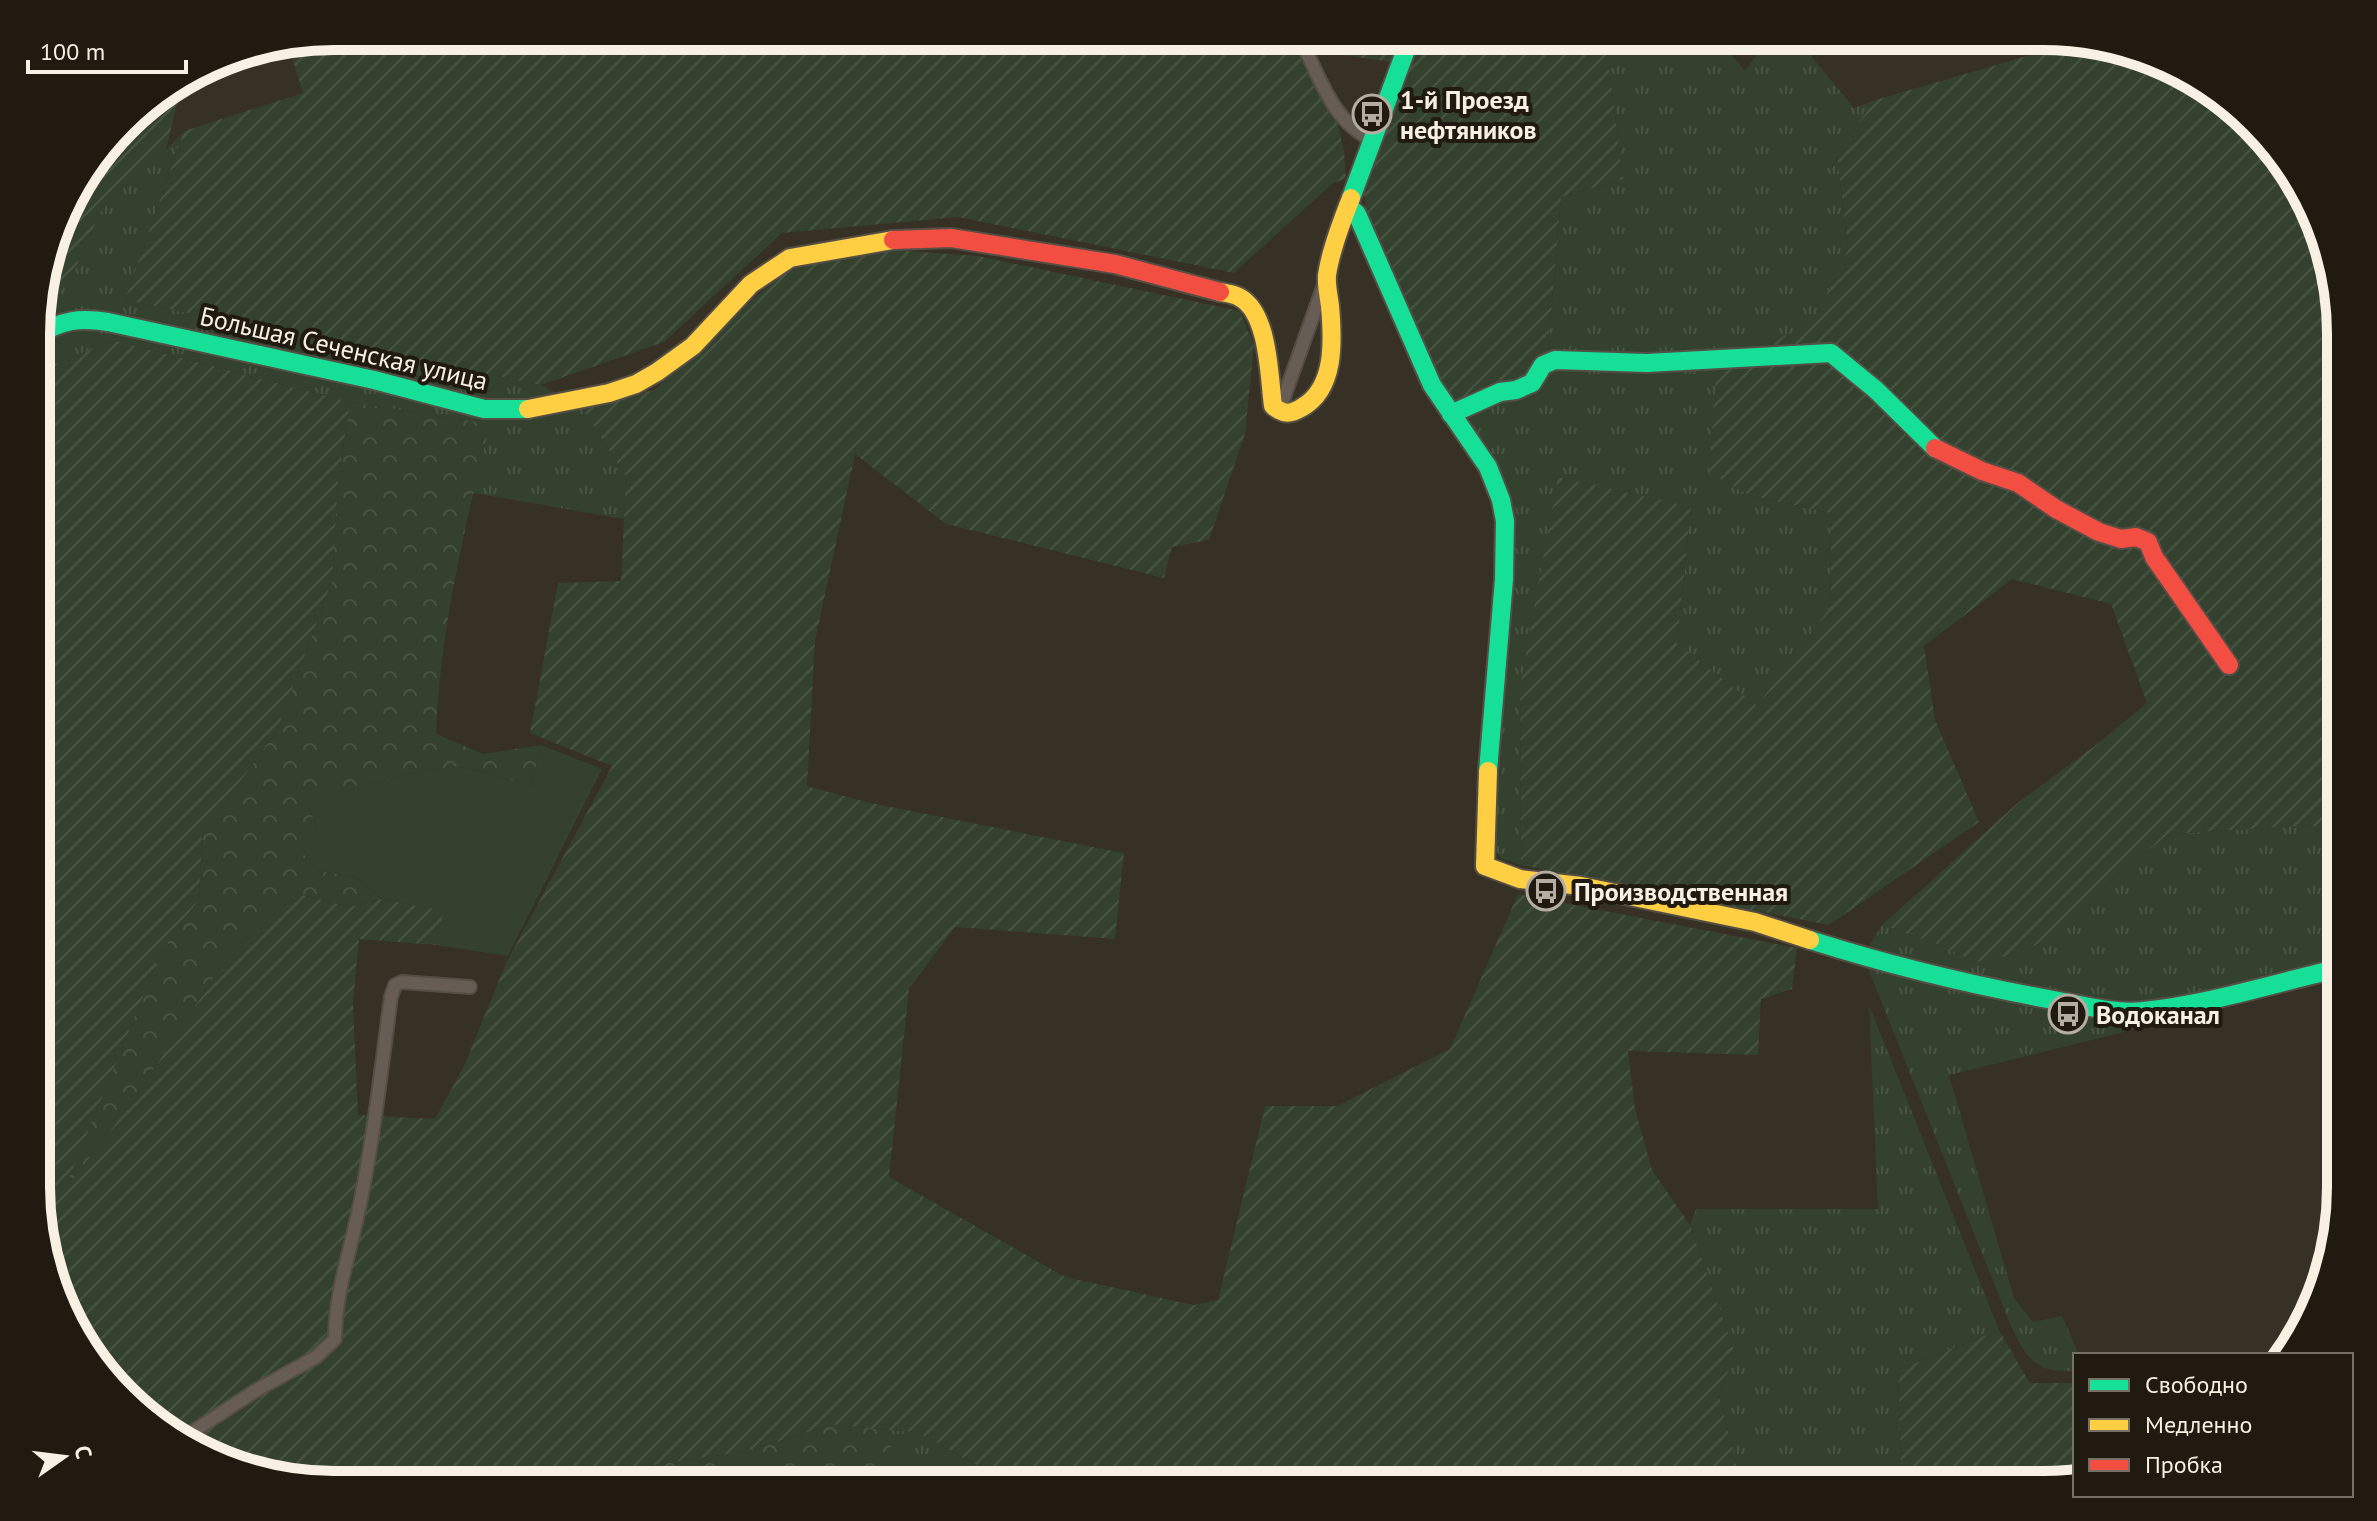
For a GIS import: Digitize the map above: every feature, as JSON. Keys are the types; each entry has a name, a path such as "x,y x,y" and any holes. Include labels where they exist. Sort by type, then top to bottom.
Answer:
{"street":[{"path":"1306,50 1339,115 1357,133 1373,140"},
{"path":"1327,276 1332,326 1330,369 1317,394 1304,407 1290,413 1279,411 1327,276 1348,206 1406,50"},
{"path":"1348,206 1357,214 1421,364 1488,467 1501,500 1505,521 1504,579 1488,754 1485,866 1520,879 1581,886 1731,917 1858,955 1943,976 2019,994 2115,1011 2142,1011 2191,1003 2327,971"},
{"name":"Большая Сеченская улица","path":"50,326 75,319 108,322 374,380 484,409 521,410 609,393 646,378 674,362 751,284 790,258 882,240 951,238 1115,264 1241,297 1257,317 1263,332 1270,396 1273,406 1279,411"},
{"path":"1451,414 1500,392 1516,390 1532,383 1543,365 1555,360 1647,363 1831,353 1876,390 1934,447 1982,471 2018,483 2056,509 2099,532 2121,539 2136,537 2148,542 2154,557 2229,665"},
{"path":"191,1433 255,1391 316,1357 335,1339 340,1282 357,1216 395,985 402,982 470,987"}],"green space":[{"path":"334,50 1303,50 1336,117 1344,151 1346,179 1333,183 1234,273 958,217 782,233 664,342 541,385 125,300 184,131 303,93 291,53"},
{"path":"1313,50 1397,50 1392,62"},
{"path":"1412,50 1607,50 1623,179 1561,197 1546,374 1449,403 1369,228 1364,194 1368,170"},
{"path":"1607,50 1728,50 1745,71 1760,50 1806,50 1854,108 1875,100 1837,153 1848,250 1811,327 1749,495 1830,513 1831,606 1757,707 1677,643 1691,507 1520,686 1521,865 1500,858 1494,847 1495,753 1513,542 1449,403 1546,374 1561,197 1623,179"},
{"path":"2044,51 2080,52 2134,65 2168,79 2201,98 2244,133 2268,161 2289,192 2312,243 2322,279 2326,316 2327,833 2310,825 2169,834 2116,876 2072,924 2019,954 1974,962 1940,945 1882,925 2020,801 2147,703 2111,604 2012,579 1924,646 1935,720 1979,822 1829,925 1521,865 1520,686 1558,477 1691,507 1677,643 1757,706 1831,606 1830,513 1749,495 1709,473 1717,361 1811,326 1848,250 1837,153 1875,100"},
{"path":"179,96 166,150 106,200 72,275 52,297 65,243 79,209 98,176 133,133"},
{"path":"184,131 125,300 541,385 583,409 626,477 624,519 473,493 489,424 350,402 113,340 54,365 50,393 52,297 72,275 106,200"},
{"path":"893,250 978,256 1240,311 1254,346 1245,434 1209,540 1172,547 1164,578 946,524 855,454 815,641 807,786 866,802 1124,853 1115,939 955,927 909,989 889,1177 1065,1277 1194,1305 1218,1300 1265,1106 1337,1106 1450,1049 1518,894 1797,948 1792,989 1761,999 1758,1055 1628,1051 1635,1109 1652,1170 1690,1225 1735,1353 1719,1395 1738,1471 987,1471 917,1432 831,1425 743,1452 613,1471 297,1469 243,1456 192,1433 133,1388 109,1360 88,1329 72,1296 52,1224 50,388 53,365 113,340 350,402 338,481 332,581 277,730 202,835 199,899 161,952 63,1193 133,1101 232,950 298,894 350,907 382,899 444,911 435,945 359,939 353,1003 358,1115 435,1119 464,1066 506,963 612,766 530,733 558,583 621,581 626,477 583,409 656,389 717,328 795,265"},
{"path":"350,402 490,424 448,617 436,734 483,754 541,745 531,786 479,771 452,767 317,794 310,809 317,829 315,870 357,877 382,899 350,907 298,894 232,950 133,1101 61,1197 161,952 199,899 202,835 277,730 332,581 338,481"},
{"path":"541,745 602,769 508,956 435,945 443,911 382,899 357,877 315,870 303,853 317,829 310,809 317,793 351,789 452,767 479,771 531,786"},
{"path":"2310,825 2327,833 2327,982 1949,1075 2014,1298 2033,1322 2062,1316 2078,1353 2073,1353 2073,1371 2051,1370 2028,1356 2011,1326 1863,956 1882,925 1940,945 1974,962 2072,924 2116,876 2169,834"},
{"path":"1869,1005 1999,1330 1898,1370 1902,1471 1738,1471 1719,1395 1735,1353 1690,1225 1696,1209 1878,1209"},
{"path":"1999,1330 2030,1383 2073,1383 2073,1469 1902,1471 1898,1370"},
{"path":"831,1425 879,1429 907,1471 774,1471 743,1452"},
{"path":"879,1429 917,1432 987,1471 907,1471"},
{"path":"743,1452 774,1471 718,1471 716,1456"},
{"path":"716,1456 718,1471 613,1471"}],"traffic: fast":[{"path":"1351,198 1406,50"},
{"path":"1348,206 1357,214 1432,385 1488,467 1501,500 1505,521 1504,579 1488,771"},
{"path":"50,328 71,321 108,322 374,380 484,409 528,409"},
{"path":"1451,414 1500,392 1516,390 1532,383 1543,365 1555,360 1647,363 1831,353 1876,390 1935,448"},
{"path":"1810,940 1965,982 2122,1011 2193,1003 2327,971"}],"traffic: slow":[{"path":"1220,292 1239,297 1256,316 1266,346 1273,406 1286,413 1301,408 1321,389 1330,363 1332,334 1327,275 1351,198"},
{"path":"528,409 609,393 636,384 657,372 693,346 751,284 790,258 893,240"},
{"path":"1488,771 1485,866 1520,879 1581,886 1755,922 1810,940"}],"traffic: jam":[{"path":"893,240 951,238 1115,264 1220,292"},
{"path":"1935,448 1982,471 2018,483 2056,509 2099,532 2121,539 2136,537 2148,542 2154,557 2229,665"}],"place":[{"name":"1-й Проезд нефтяников","path":"1372,114"},
{"name":"Производственная","path":"1546,891"},
{"name":"Водоканал","path":"2068,1014"}]}
